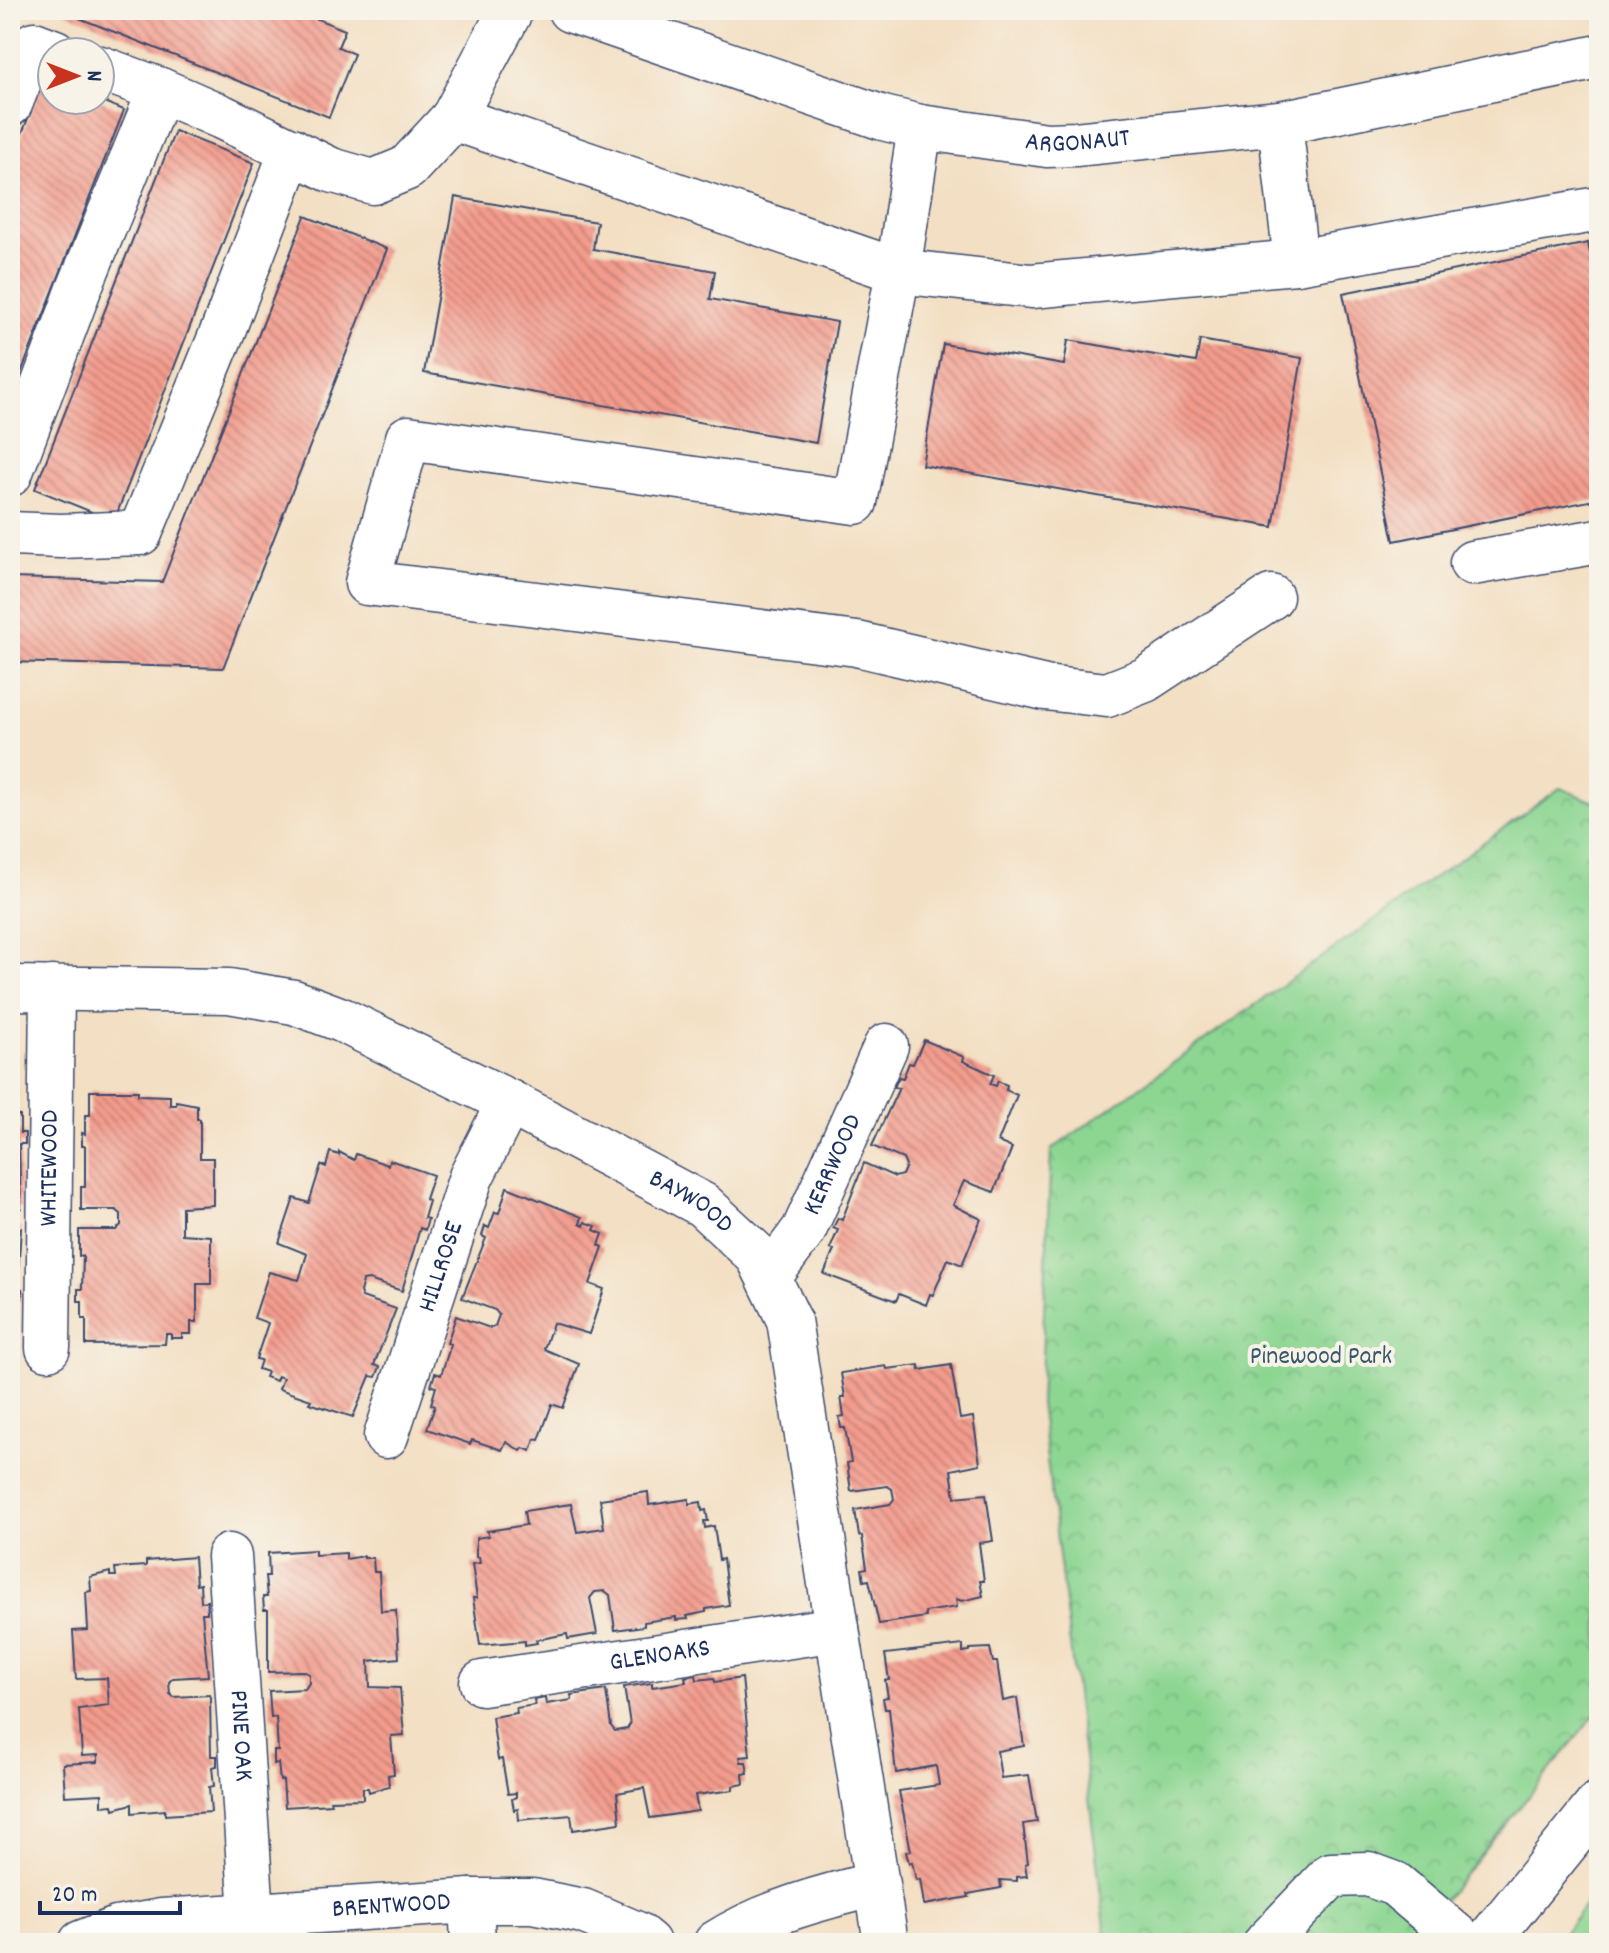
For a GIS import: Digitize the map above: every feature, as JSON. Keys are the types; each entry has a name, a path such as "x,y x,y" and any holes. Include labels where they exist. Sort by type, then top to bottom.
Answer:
{"street":[{"path":"116,74 160,90 331,170 373,182 407,168 453,118 511,10"},
{"name":"ARGONAUT","path":"570,10 883,118 920,127 1047,145 1280,123 1599,57"},
{"path":"10,104 36,45"},
{"path":"10,474 79,289 160,90"},
{"path":"453,118 898,271 1031,286 1296,262 1599,209"},
{"path":"1280,123 1296,262"},
{"path":"920,127 898,271 855,502 408,438 367,583 857,644 1045,688 1107,695 1145,680 1271,597"},
{"path":"10,534 140,533 224,328 292,150"},
{"path":"1472,563 1599,541"},
{"name":"BAYWOOD","path":"31,988 229,991 294,1002 342,1020 509,1102 703,1205 758,1256 789,1320 886,1943"},
{"name":"WHITEWOOD","path":"31,988 48,1348"},
{"name":"KERRWOOD","path":"769,1277 804,1230 886,1046"},
{"name":"HILLROSE","path":"386,1436 471,1177 509,1102"},
{"name":"PINE OAK","path":"229,1556 252,1915"},
{"name":"GLENOAKS","path":"482,1683 837,1629"},
{"path":"1486,1943 1599,1803"},
{"path":"1266,1943 1331,1875 1368,1874 1395,1884 1465,1943"},
{"path":"716,1943 733,1932 828,1895 878,1884"},
{"name":"BRENTWOOD","path":"81,1943 117,1929 147,1924 252,1915 472,1922 533,1901 583,1911 637,1934 648,1943"}],"green space":[{"name":"Pinewood Park","path":"1560,788 1599,804 1599,1710 1409,1943 1107,1943 1040,1403 1051,1150"},
{"path":"1599,1885 1599,1943 1557,1943"}],"building":[{"path":"59,10 295,10 345,30 338,47 354,54 329,117"},
{"path":"36,98 36,116 116,116 116,107 124,110 10,401 10,164"},
{"path":"175,131 254,163 114,521 35,489"},
{"path":"455,197 597,222 593,249 715,271 710,299 837,322 816,443 424,373"},
{"path":"305,216 387,249 223,668 10,662 10,578 162,582"},
{"path":"1588,243 1595,277 1599,279 1599,499 1394,541 1343,293"},
{"path":"1068,340 1196,362 1200,340 1302,358 1273,527 922,465 943,344 1064,365"},
{"path":"924,1040 964,1057 963,1061 994,1075 990,1084 996,1086 998,1081 1007,1085 1006,1090 1017,1095 998,1142 1012,1148 994,1192 964,1181 953,1205 981,1219 962,1265 948,1259 926,1305 899,1294 896,1301 824,1274 838,1230 833,1228 838,1218 842,1220 864,1163 895,1177 902,1175 906,1166 903,1159 872,1146 899,1088 894,1087 899,1077 903,1078 909,1063 913,1064"},
{"path":"10,1089 17,1090 16,1115 20,1116 20,1133 25,1133 25,1144 19,1144 21,1208 10,1208"},
{"path":"90,1091 138,1091 138,1095 170,1096 170,1105 176,1105 176,1101 197,1105 200,1158 213,1158 213,1205 182,1207 182,1234 211,1236 211,1284 197,1284 197,1322 191,1322 191,1334 171,1338 171,1334 166,1334 165,1344 86,1345 86,1319 82,1319 82,1301 78,1301 78,1289 82,1289 83,1256 79,1256 79,1230 116,1230 121,1225 121,1214 116,1210 81,1210 81,1187 85,1187 82,1133 85,1134 85,1115 90,1115"},
{"path":"330,1152 339,1155 339,1152 354,1160 356,1154 388,1165 390,1160 433,1175 425,1199 429,1201 424,1218 428,1219 425,1230 420,1228 402,1291 369,1280 363,1281 362,1297 396,1309 374,1365 380,1367 376,1377 370,1376 353,1417 309,1403 311,1400 279,1389 283,1378 278,1376 276,1381 265,1377 267,1372 258,1369 261,1360 256,1359 268,1323 254,1318 269,1272 299,1280 307,1254 279,1243 294,1198 309,1203 321,1165 326,1167"},
{"path":"507,1187 582,1217 580,1224 584,1226 585,1222 596,1226 594,1230 603,1234 599,1245 603,1247 590,1284 604,1289 589,1334 553,1323 544,1349 579,1364 563,1408 552,1404 539,1440 535,1439 531,1451 523,1448 521,1451 506,1442 502,1450 472,1440 470,1444 427,1429 435,1406 431,1404 436,1387 431,1386 435,1373 441,1375 456,1316 490,1328 495,1326 499,1315 495,1310 462,1298 486,1238 482,1236 485,1226 489,1228 495,1212 499,1213"},
{"path":"10,1228 21,1228 17,1289 22,1289 22,1299 17,1299 17,1319 13,1319 13,1327 10,1327"},
{"path":"919,1365 920,1370 951,1365 960,1419 973,1417 980,1464 951,1470 955,1497 986,1494 993,1541 979,1543 983,1596 962,1601 956,1599 957,1607 925,1612 926,1617 879,1624 869,1580 864,1581 862,1569 867,1568 855,1510 890,1504 894,1499 892,1489 887,1486 851,1491 847,1463 851,1462 845,1428 841,1428 839,1417 844,1416 841,1397 845,1397 841,1373"},
{"path":"648,1492 649,1505 689,1499 689,1504 701,1502 708,1521 704,1521 705,1528 714,1526 719,1560 723,1559 729,1605 706,1609 706,1612 687,1616 688,1619 676,1620 676,1617 615,1630 610,1595 605,1591 595,1592 590,1598 597,1634 568,1639 567,1634 525,1645 525,1641 480,1645 473,1598 477,1598 472,1564 480,1563 479,1557 476,1557 476,1538 489,1536 487,1531 526,1525 524,1511 571,1504 577,1532 604,1528 600,1499"},
{"path":"315,1550 315,1555 346,1553 346,1559 373,1558 374,1572 379,1572 381,1611 396,1610 399,1658 369,1661 370,1687 400,1688 404,1735 391,1736 394,1774 388,1775 389,1786 369,1792 368,1788 363,1788 363,1799 285,1807 283,1780 280,1781 278,1763 274,1764 274,1751 278,1751 276,1717 271,1718 269,1691 305,1689 309,1674 303,1671 268,1672 268,1610 264,1610 263,1597 267,1597 265,1576 269,1576 268,1553"},
{"path":"194,1557 201,1602 207,1601 207,1613 202,1613 208,1676 173,1678 169,1682 170,1694 174,1697 210,1695 211,1756 217,1756 217,1766 212,1767 214,1786 209,1787 211,1812 165,1815 165,1810 132,1813 132,1804 114,1809 113,1805 102,1806 102,1794 65,1796 63,1764 98,1762 98,1755 82,1756 79,1709 109,1705 107,1678 76,1679 73,1631 88,1630 86,1592 91,1591 90,1577 110,1572 110,1576 116,1576 115,1568 146,1566 146,1561"},
{"path":"963,1645 963,1652 990,1648 993,1662 997,1662 1003,1701 1017,1698 1024,1746 997,1751 1001,1778 1029,1775 1037,1822 1023,1824 1027,1876 1017,1877 1017,1881 1000,1880 1001,1888 924,1905 920,1879 916,1880 906,1852 911,1851 899,1791 939,1785 936,1766 896,1773 889,1709 885,1709 883,1698 888,1697 885,1680 889,1680 885,1654"},
{"path":"696,1675 697,1680 714,1678 715,1682 742,1678 750,1756 740,1757 741,1762 746,1762 748,1773 743,1774 744,1784 733,1786 733,1790 695,1795 698,1811 650,1818 644,1788 617,1793 620,1823 573,1830 571,1815 519,1820 518,1809 514,1810 512,1799 516,1793 508,1794 502,1759 498,1760 492,1717 517,1713 516,1708 535,1705 534,1700 545,1698 546,1704 572,1700 571,1695 606,1690 611,1726 615,1731 627,1729 630,1724 624,1687 686,1682 685,1677"}]}
